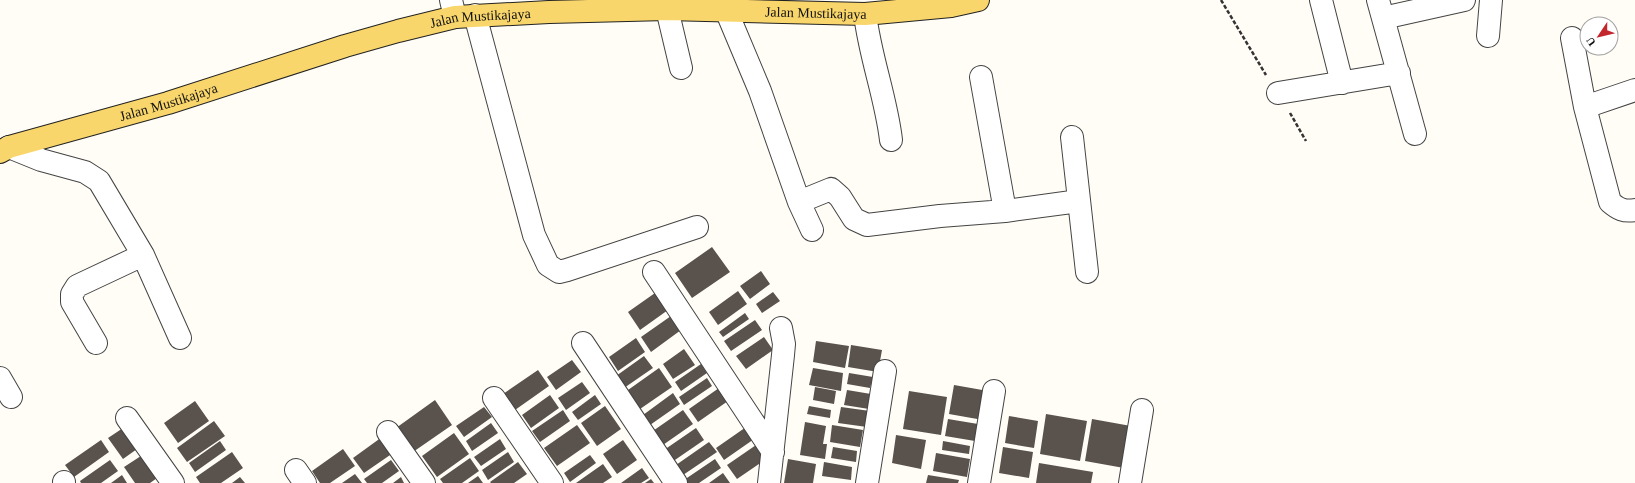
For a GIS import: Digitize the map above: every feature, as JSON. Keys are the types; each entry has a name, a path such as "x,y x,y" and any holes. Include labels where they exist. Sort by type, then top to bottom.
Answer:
{"main road":[{"name":"Jalan Mustikajaya","path":"4,149 168,103 461,11 548,6 615,5 726,10 759,6 865,14 951,6 978,0"}],"street":[{"path":"1321,0 1342,83"},
{"path":"1415,134 1381,9 1464,0"},
{"path":"1488,36 1491,0"},
{"path":"667,8 681,68"},
{"path":"726,10 760,91 799,202 812,230"},
{"path":"461,11 534,235 548,265 559,272 568,270 697,228"},
{"path":"865,14 868,39 889,121 891,140"},
{"path":"1572,38 1585,108 1610,202 1618,208 1628,211 1635,210"},
{"path":"1278,94 1398,73"},
{"path":"981,77 1005,211"},
{"path":"1585,108 1635,90"},
{"path":"1072,137 1087,272"},
{"path":"4,149 85,172 98,181 143,255 180,338"},
{"path":"799,202 831,189 840,197 854,220 866,224 1005,211 1079,201"},
{"path":"96,343 72,302 72,294 77,286 143,255"},
{"path":"654,272 773,452"},
{"path":"769,483 784,356 784,344 781,328"},
{"path":"583,343 676,483"},
{"path":"867,483 885,372"},
{"path":"0,378 11,397"},
{"path":"979,483 994,391"},
{"path":"494,398 552,483"},
{"path":"1130,483 1142,410"},
{"path":"127,418 173,483"},
{"path":"388,432 424,483"}],"path":[{"path":"1221,0 1306,141"}],"building":[{"path":"712,247 730,272 692,298 675,273"},
{"path":"761,271 770,284 750,299 740,286"},
{"path":"738,291 747,304 718,325 709,312"},
{"path":"773,292 780,301 762,313 756,304"},
{"path":"655,293 668,310 640,330 628,312"},
{"path":"745,313 749,319 723,337 719,332"},
{"path":"671,316 681,330 651,352 641,337"},
{"path":"755,320 762,330 731,351 724,341"},
{"path":"764,337 773,350 746,369 736,356"},
{"path":"636,338 645,352 618,371 609,357"},
{"path":"816,341 849,346 845,368 813,362"},
{"path":"851,345 882,350 878,372 848,367"},
{"path":"684,349 695,365 673,379 663,364"},
{"path":"644,356 653,368 624,388 616,376"},
{"path":"572,360 581,372 556,390 547,377"},
{"path":"701,364 707,373 681,391 675,382"},
{"path":"659,368 672,387 640,409 628,390"},
{"path":"813,368 843,373 841,391 809,385"},
{"path":"538,370 549,386 515,410 503,394"},
{"path":"849,373 873,377 870,388 847,384"},
{"path":"707,378 712,386 684,405 679,397"},
{"path":"582,382 590,393 566,410 558,398"},
{"path":"954,385 988,391 983,420 949,414"},
{"path":"815,387 836,391 834,404 813,400"},
{"path":"719,388 728,401 698,422 689,409"},
{"path":"847,390 871,394 869,409 844,405"},
{"path":"909,391 947,397 941,435 903,429"},
{"path":"673,393 680,404 650,425 643,415"},
{"path":"550,395 559,408 531,428 522,415"},
{"path":"595,395 601,404 578,420 572,412"},
{"path":"435,400 452,425 413,452 396,428"},
{"path":"195,401 209,421 178,443 164,423"},
{"path":"605,406 621,429 597,446 581,423"},
{"path":"809,406 831,410 830,418 807,414"},
{"path":"484,407 492,417 464,437 456,426"},
{"path":"841,407 870,411 867,427 838,423"},
{"path":"563,410 570,421 540,442 532,431"},
{"path":"683,410 693,424 660,447 650,433"},
{"path":"1046,414 1087,421 1080,461 1040,454"},
{"path":"1009,416 1038,421 1034,448 1005,443"},
{"path":"948,419 978,424 975,441 945,436"},
{"path":"1092,419 1131,426 1124,468 1085,461"},
{"path":"214,421 225,436 187,462 177,448"},
{"path":"805,422 826,426 823,444 827,444 825,459 800,455"},
{"path":"491,423 498,433 472,451 466,441"},
{"path":"129,424 144,444 123,459 108,438"},
{"path":"577,425 590,443 557,466 544,448"},
{"path":"749,425 757,437 724,460 716,448"},
{"path":"832,425 863,430 860,447 830,442"},
{"path":"696,428 704,440 672,462 664,450"},
{"path":"454,433 469,454 437,477 422,456"},
{"path":"896,435 926,440 921,469 892,463"},
{"path":"382,437 393,453 364,473 353,458"},
{"path":"500,439 506,449 481,466 474,457"},
{"path":"101,440 109,452 74,477 65,465"},
{"path":"623,440 637,460 617,474 603,454"},
{"path":"220,441 226,450 195,472 189,463"},
{"path":"943,441 970,446 969,454 942,450"},
{"path":"709,442 717,452 683,475 676,465"},
{"path":"759,443 769,457 737,479 727,465"},
{"path":"833,447 857,451 856,462 831,458"},
{"path":"1003,447 1033,452 1029,478 999,473"},
{"path":"343,449 355,466 330,483 320,483 312,471"},
{"path":"232,452 243,468 221,483 200,483 196,477"},
{"path":"508,452 514,462 488,480 482,470"},
{"path":"936,453 970,459 967,477 933,471"},
{"path":"144,454 160,476 150,483 135,483 124,467"},
{"path":"590,455 596,463 570,482 564,473"},
{"path":"470,458 479,471 462,483 443,483 440,479"},
{"path":"715,459 721,468 699,483 686,483 684,480"},
{"path":"788,459 816,464 813,483 784,483"},
{"path":"110,460 118,471 101,483 81,483 80,481"},
{"path":"391,460 399,471 382,483 367,483 364,479"},
{"path":"518,462 527,474 514,483 490,482"},
{"path":"824,462 852,467 851,480 822,476"},
{"path":"1039,463 1093,472 1091,483 1036,483"},
{"path":"603,464 612,477 603,483 576,483"},
{"path":"642,468 649,478 641,483 621,483"},
{"path":"723,473 730,483 709,483"},
{"path":"355,474 362,483 342,483"},
{"path":"122,475 127,483 111,483"},
{"path":"928,475 959,480 958,483 926,483"},
{"path":"478,476 483,483 468,483"},
{"path":"240,477 245,483 232,483"},
{"path":"401,477 404,483 393,483"},
{"path":"651,479 654,483 645,483"}]}
